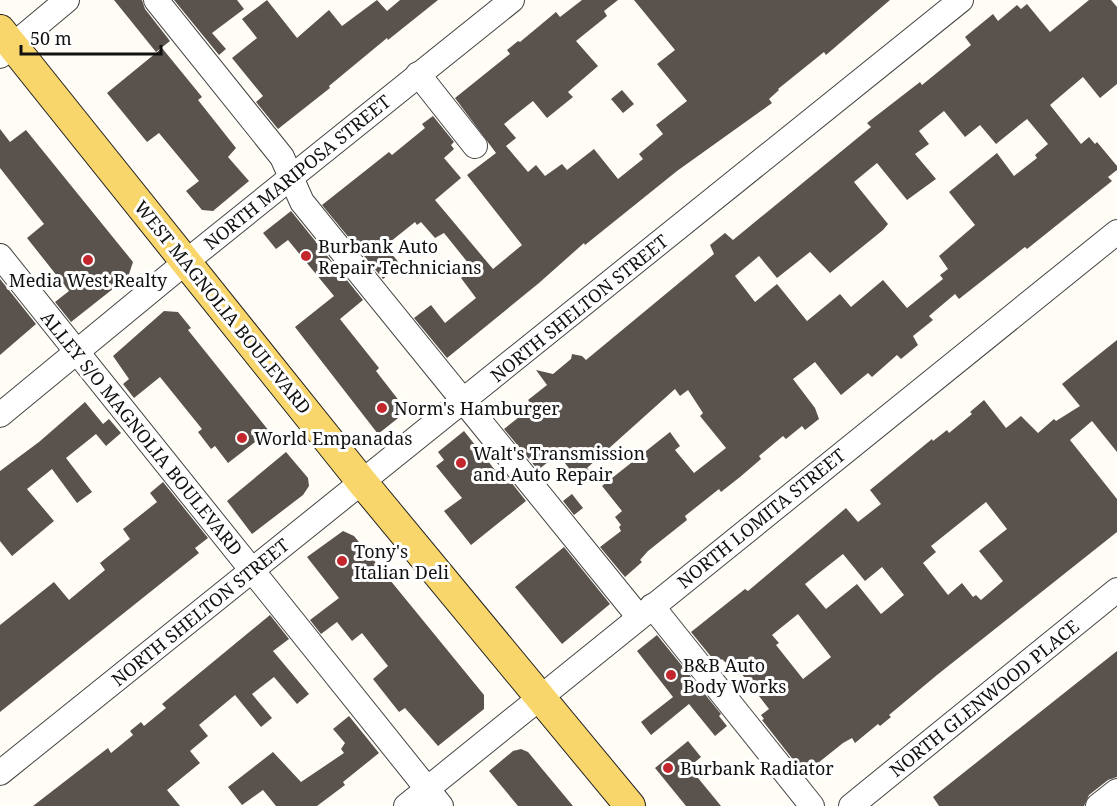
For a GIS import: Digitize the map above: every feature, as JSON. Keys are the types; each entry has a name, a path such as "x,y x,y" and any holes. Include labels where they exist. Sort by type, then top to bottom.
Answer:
{"main road":[{"name":"WEST MAGNOLIA BOULEVARD","path":"4,44 187,261 362,482 630,806"}],"street":[{"path":"4,44 67,0"},
{"path":"156,0 282,158 302,202 462,402 812,806"},
{"name":"NORTH MARIPOSA STREET","path":"0,415 187,261 512,0"},
{"name":"NORTH SHELTON STREET","path":"0,774 961,0"},
{"path":"418,74 475,146"},
{"name":"NORTH LOMITA STREET","path":"406,806 434,797 542,697 645,611 1117,232"},
{"name":"ALLEY S/O MAGNOLIA BOULEVARD","path":"0,256 434,797"},
{"name":"NORTH GLENWOOD PLACE","path":"851,806 1117,590"},
{"path":"1098,806 1117,791"}],"building":[{"path":"114,0 142,0 145,9 170,41 156,52"},
{"path":"174,0 237,0 244,9 212,33 226,49 219,55"},
{"path":"267,0 297,38 329,10 342,26 377,0 387,11 400,0 438,0 388,40 387,38 329,86 330,88 278,129 256,102 263,96 232,58 257,38 242,19"},
{"path":"582,0 618,0 604,11 607,16 576,41 598,66 568,92 573,97 547,118 533,101 504,124 516,138 506,146 528,172 536,165 545,176 562,164 567,170 594,149 618,179 643,159 639,154 663,134 656,125 687,101 657,64 675,50 634,0 890,0 826,55 824,52 778,89 769,99 772,103 677,171 585,245 584,243 447,358 414,318 431,305 445,323 476,298 461,278 473,269 444,233 435,238 421,222 417,225 415,222 385,246 401,265 383,279 322,205 389,152 392,155 425,128 422,124 433,116 454,142 451,145 454,149 444,158 461,178 435,200 493,269 522,245 467,175 496,153 455,98 510,54 507,50 518,41 520,42 556,12 560,17"},
{"path":"1089,0 1111,0 1117,7 1117,84 1100,98 1083,77 1050,105 1081,144 1089,137 1095,144 1097,142 1117,166 1117,170 1108,177 1112,181 1027,249 1025,247 959,299 955,294 929,316 933,320 913,336 918,345 901,359 897,355 872,377 868,373 841,395 815,362 793,379 815,408 819,419 805,430 802,426 786,439 783,436 759,456 761,459 740,477 721,492 719,489 685,516 687,520 648,551 640,560 642,562 625,577 600,547 621,531 619,527 621,525 615,517 622,511 602,486 670,432 680,446 675,450 694,473 726,448 700,416 703,413 688,390 680,396 675,389 587,468 593,475 581,484 558,454 538,470 504,429 533,406 528,400 547,385 536,370 553,374 571,359 572,354 582,356 586,360 714,254 710,245 725,233 733,240 871,127 867,123 920,82 922,85 971,45 965,37 993,14 998,21 1017,5 1021,9 1027,4 1050,32","holes":["944,111 965,137 980,125 996,144 1027,119 1048,144 1035,155 1037,158 1014,176 997,153 949,192 975,225 939,256 948,269 940,275 943,279 907,308 883,280 851,307 840,294 807,321 777,284 755,302 735,276 759,256 777,278 810,252 830,273 888,224 854,182 877,163 907,200 936,179 915,154 929,144 919,131"]},
{"path":"162,48 202,97 198,100 236,148 228,157 249,181 213,211 202,210 186,191 199,181 159,133 147,142 107,93"},
{"path":"622,90 634,104 623,113 611,99"},
{"name":"Media West Realty","path":"0,129 10,142 26,130 133,262 128,277 71,322 55,302 69,291 27,238 44,224 0,168"},
{"path":"291,211 363,300 340,319 379,368 376,371 407,411 378,434 295,327 334,296 288,240 276,249 263,233"},
{"path":"0,279 36,324 0,355"},
{"path":"164,311 178,312 191,328 188,330 269,431 228,463 215,446 211,449 198,432 202,429 160,377 134,398 123,384 129,379 113,356"},
{"path":"1117,340 1117,452 1092,421 1070,440 1117,499 1117,532 937,675 889,715 891,717 880,726 878,724 855,743 852,738 843,743 813,767 811,764 802,771 762,720 764,719 761,715 769,709 741,673 738,675 722,659 717,664 691,632 745,589 748,591 846,508 858,522 881,504 870,490 932,439 933,441 947,430 949,433 972,414 970,412 984,400 1006,428 1021,416 1038,433 1054,419 1056,421 1080,406 1062,384","holes":["986,502 1007,529 979,551 1003,581 981,600 976,595 973,597 962,583 948,595 923,563 936,552 931,546","843,554 865,581 882,567 904,595 881,614 857,584 826,609 805,584","798,614 831,657 803,679 776,645 779,643 772,635"]},
{"path":"85,402 103,424 109,419 121,433 106,446 96,434 66,458 92,492 77,503 52,469 27,489 54,521 12,556 0,541 0,471 39,442"},
{"path":"464,431 495,470 499,467 526,501 471,545 444,511 462,498 436,466 444,460 438,452"},
{"path":"286,452 308,478 309,486 303,495 252,534 227,501"},
{"path":"163,482 208,538 195,548 199,553 0,712 0,625 54,582 69,600 105,570 100,563 130,539 123,529 157,502 150,493"},
{"path":"572,494 583,508 574,515 563,501"},
{"path":"343,531 354,536 484,695 484,709 438,746 405,708 399,712 373,679 388,666 362,633 352,641 337,622 321,634 310,620 339,598 307,557"},
{"path":"564,547 610,604 562,644 515,587"},
{"path":"270,615 289,639 273,651 309,694 297,704 274,677 252,694 272,718 261,727 235,695 199,725 208,736 190,751 200,763 167,790 180,806 33,806 108,748 111,753 133,735 130,731 141,722 144,726 166,708 162,704"},
{"path":"657,635 721,714 719,716 727,726 715,736 689,704 651,735 641,722 673,697 637,651"},
{"path":"1117,651 1117,777 1108,780 1089,795 1084,806 939,806 933,797"},
{"path":"349,716 379,753 343,782 345,785 317,806 276,806 263,790 242,805 228,787 273,752 301,782 344,753 341,749 345,743 333,729"},
{"path":"688,741 701,757 689,767 721,806 686,806 655,768"},
{"path":"521,749 528,752 573,806 518,806 489,771 513,751"}],"place":[{"name":"Burbank Auto Repair Technicians","path":"306,256"},
{"name":"Media West Realty","path":"88,260"},
{"name":"Norm's Hamburger","path":"382,408"},
{"name":"World Empanadas","path":"242,438"},
{"name":"Walt's Transmission and Auto Repair","path":"461,463"},
{"name":"Tony's Italian Deli","path":"342,561"},
{"name":"B&B Auto Body Works","path":"671,675"},
{"name":"Burbank Radiator","path":"668,768"}]}
